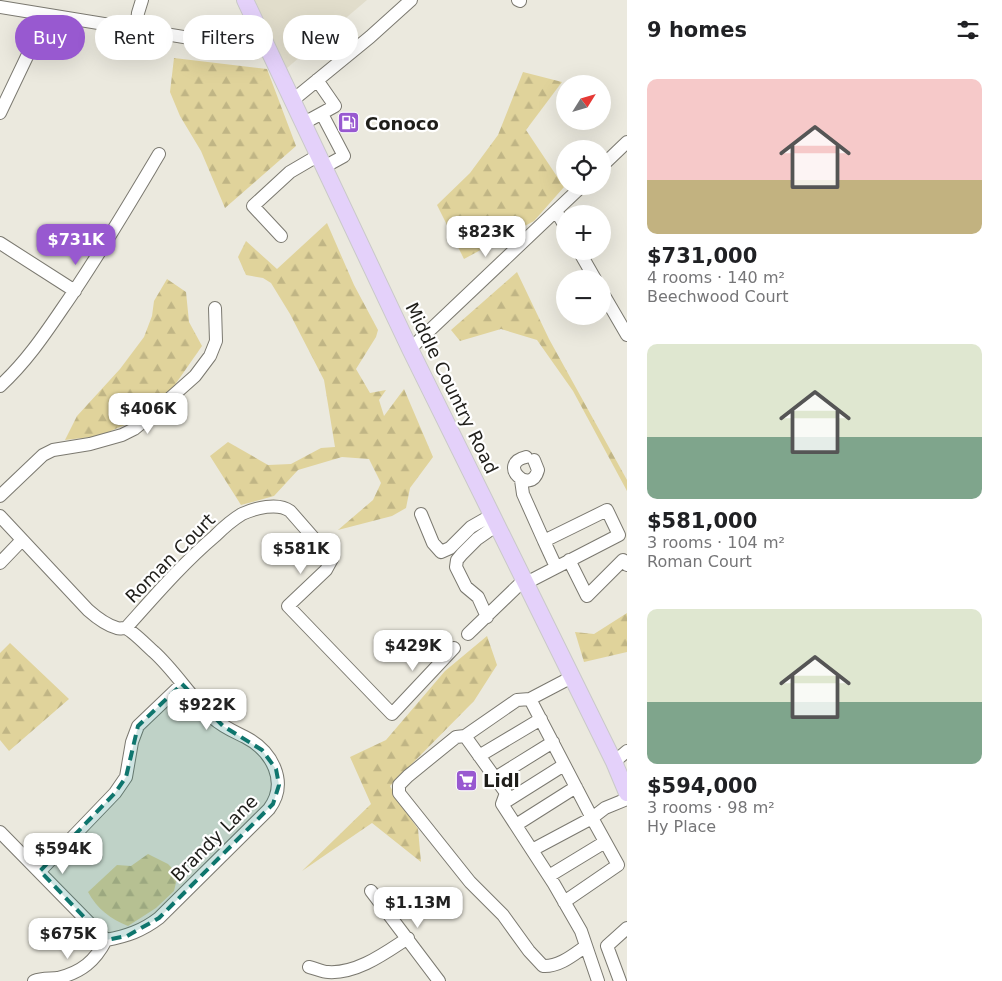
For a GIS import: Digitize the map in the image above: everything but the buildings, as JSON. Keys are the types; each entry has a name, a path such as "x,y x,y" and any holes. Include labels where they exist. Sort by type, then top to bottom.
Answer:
{"main road":[{"name":"Middle Country Road","path":"245,0 252,15"},
{"name":"Middle Country Road","path":"273,59 410,349 614,762 627,793"}],"street":[{"path":"138,15 142,0"},
{"path":"293,100 370,37 411,0"},
{"path":"0,7 95,23"},
{"path":"0,114 31,48 42,14"},
{"path":"304,123 335,106 316,80"},
{"path":"281,236 253,206 290,172 344,156 322,114"},
{"path":"611,157 627,142"},
{"path":"0,386 32,353 75,291 159,154"},
{"path":"562,205 573,195"},
{"path":"410,349 556,211"},
{"path":"0,243 75,291"},
{"path":"611,307 627,335"},
{"path":"0,496 43,455 53,450 90,444 122,435 134,429 150,416 195,376 210,356 216,340 215,308"},
{"path":"530,459 538,470 535,477 521,480 523,494 556,567"},
{"name":"Roman Court","path":"126,628 154,596 204,545 233,519 248,512 281,506 290,510 332,559 326,570 288,606 392,714 454,648"},
{"path":"468,634 525,582 619,536 607,510 544,540"},
{"path":"421,514 433,543 441,552 450,548 471,527 495,520"},
{"name":"Brandy Lane","path":"0,516 88,610 101,621 118,628 126,628 155,653 211,717 223,726 250,740 267,755 276,768 279,785 276,798 269,809 159,918 142,930 127,936 106,940"},
{"path":"487,617 478,597 466,587 456,567 457,560 495,520"},
{"path":"0,563 22,540"},
{"path":"569,560 587,596 623,560 627,565"},
{"path":"572,677 530,699 518,700 465,736 456,737 408,776 399,785 399,793 470,882 503,915 529,951 543,966 550,966 561,962 586,946"},
{"path":"40,871 115,793 126,777 132,742 138,726 182,684"},
{"path":"530,699 605,842 623,863 564,902"},
{"path":"479,756 541,719"},
{"path":"465,736 506,793 502,804"},
{"path":"495,778 553,742"},
{"path":"614,762 627,751"},
{"path":"502,804 564,765"},
{"path":"516,825 576,787"},
{"path":"532,850 592,818 605,808 627,798"},
{"path":"502,804 549,876 581,931 598,981"},
{"path":"0,832 106,940 100,952 88,966 57,979 34,981"},
{"path":"549,876 605,842"},
{"path":"371,891 440,981"},
{"path":"620,981 607,946 627,928"},
{"path":"309,967 328,972 353,969 371,962 408,938"}],"highlighted area":[{"path":"182,684 223,726 262,750 276,769 279,785 273,804 234,844 159,918 127,936 106,940 40,871 115,793 126,777 138,726"}],"shaded area":[{"path":"245,0 367,0 349,15 283,15 283,60 296,60 280,74 273,59 273,15 252,15"}],"green space":[{"path":"174,58 267,69 296,146 225,208 201,151 180,116 170,92"},
{"path":"523,72 556,80 556,90 526,130 556,175 557,195 534,221 464,259 437,205 470,173 498,135"},
{"path":"327,223 354,285 378,330 376,337 356,369 370,393 386,390 379,400 384,416 404,389 433,457 410,488 406,508 392,516 338,530 373,500 381,483 369,459 342,457 298,470 274,496 241,505 210,456 228,442 268,465 291,464 321,448 335,447 324,380 290,314 271,283 263,278 246,275 238,257 246,241 277,269"},
{"path":"517,272 549,339 627,480 627,491 573,391 537,340 501,329 460,341 451,330"},
{"path":"167,279 186,292 189,322 202,346 172,389 141,418 99,436 65,440 77,416 120,369 144,337 152,316 154,301"},
{"path":"627,613 627,652 584,662 575,632 594,634"},
{"path":"487,636 497,665 474,701 390,786 418,829 421,862 372,823 302,871 371,804 350,757 386,740 445,671"},
{"path":"10,643 69,699 9,751 0,740 0,653"},
{"path":"148,854 168,864 178,874 174,891 156,908 128,926 105,913 88,892 117,865 131,866"}],"place":[{"name":"Conoco","path":"349,123"},
{"name":"Lidl","path":"467,780"}]}
